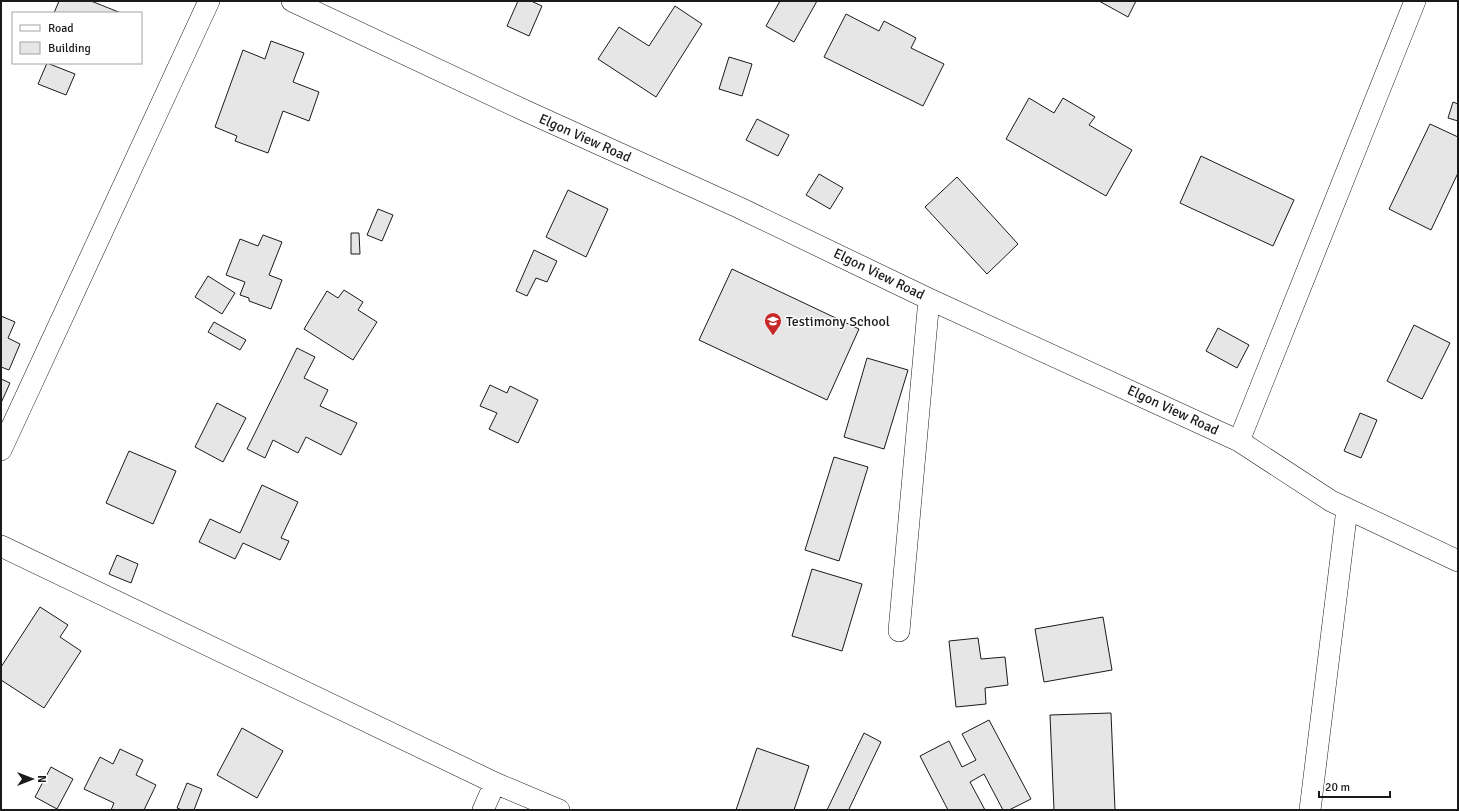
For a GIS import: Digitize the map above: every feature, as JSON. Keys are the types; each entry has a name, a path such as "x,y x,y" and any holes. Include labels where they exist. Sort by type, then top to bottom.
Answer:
{"street":[{"path":"1,450 209,1"},
{"name":"Elgon View Road","path":"292,1 528,112 740,208 929,299 1239,441 1331,501 1458,560"},
{"path":"1239,441 1415,1"},
{"path":"899,631 929,299"},
{"path":"1310,810 1347,509"},
{"path":"1,546 495,783 559,810"},
{"path":"483,810 495,783"}],"building":[{"path":"59,1 91,1 118,12 54,12"},
{"path":"518,1 531,1 542,6 529,36 507,26"},
{"path":"780,1 817,1 794,42 766,26"},
{"path":"1099,1 1136,1 1128,17"},
{"path":"675,6 702,24 656,97 598,59 619,27 649,46"},
{"path":"846,14 879,31 884,21 916,38 911,48 944,64 923,106 824,57"},
{"path":"271,41 304,53 293,82 319,92 309,121 283,111 268,153 235,141 237,136 215,127 243,50 265,59"},
{"path":"729,57 752,64 742,96 719,89"},
{"path":"47,64 75,74 66,95 38,84"},
{"path":"1029,98 1054,113 1063,98 1095,117 1089,125 1132,150 1106,196 1006,139"},
{"path":"1453,102 1458,104 1458,121 1448,118"},
{"path":"757,119 789,135 778,156 746,140"},
{"path":"1430,124 1458,137 1458,173 1431,230 1389,209"},
{"path":"1201,156 1294,200 1273,246 1180,203"},
{"path":"819,174 843,188 830,209 806,195"},
{"path":"957,177 1018,244 987,274 925,207"},
{"path":"568,190 608,209 586,257 546,237"},
{"path":"378,209 393,215 382,241 367,235"},
{"path":"351,233 359,233 360,254 351,254"},
{"path":"263,235 282,242 269,275 282,280 271,309 249,301 249,298 240,295 245,282 226,275 240,239 258,246"},
{"path":"534,250 557,261 547,282 536,278 527,296 516,291"},
{"path":"732,269 859,329 827,400 699,340"},
{"path":"208,276 235,293 222,314 195,297"},
{"path":"344,290 363,302 358,310 377,322 353,360 304,329 327,291 338,298"},
{"path":"1,316 15,322 8,338 20,344 9,370 1,367"},
{"path":"214,322 246,340 240,350 208,332"},
{"path":"1414,325 1450,343 1422,399 1387,381"},
{"path":"1218,328 1249,345 1237,368 1206,351"},
{"path":"297,348 315,357 304,378 328,390 320,406 357,423 341,455 306,437 298,453 273,440 265,458 247,449"},
{"path":"867,358 908,370 884,449 844,437"},
{"path":"1,379 10,383 1,403"},
{"path":"490,385 507,393 510,386 538,400 518,443 489,429 497,413 480,406"},
{"path":"217,403 246,418 223,462 195,447"},
{"path":"1360,413 1377,420 1361,458 1344,451"},
{"path":"129,451 176,471 153,524 106,503"},
{"path":"834,457 868,467 839,561 805,550"},
{"path":"262,485 298,502 281,538 289,541 280,560 243,543 235,559 199,542 210,519 240,533"},
{"path":"117,555 138,564 131,583 109,574"},
{"path":"812,569 862,584 842,651 792,636"},
{"path":"40,607 68,625 60,637 81,651 44,708 1,680 1,667"},
{"path":"1103,617 1112,670 1044,682 1035,629"},
{"path":"978,638 981,659 1005,657 1008,685 985,688 986,704 956,707 949,641"},
{"path":"1111,713 1115,810 1054,810 1050,715"},
{"path":"989,720 1031,799 1009,810 1003,810 984,774 970,782 985,810 948,810 920,756 949,741 962,767 976,760 962,734"},
{"path":"242,728 283,751 257,798 217,775"},
{"path":"864,733 881,742 849,809 851,810 827,810"},
{"path":"757,748 809,766 794,810 736,810"},
{"path":"120,749 143,760 136,775 156,785 144,810 111,810 114,803 84,789 100,757 113,764"},
{"path":"51,767 73,779 57,809 35,797"},
{"path":"187,783 202,789 194,810 182,810 177,808"}],"place":[{"name":"Testimony School","path":"773,336"}]}
